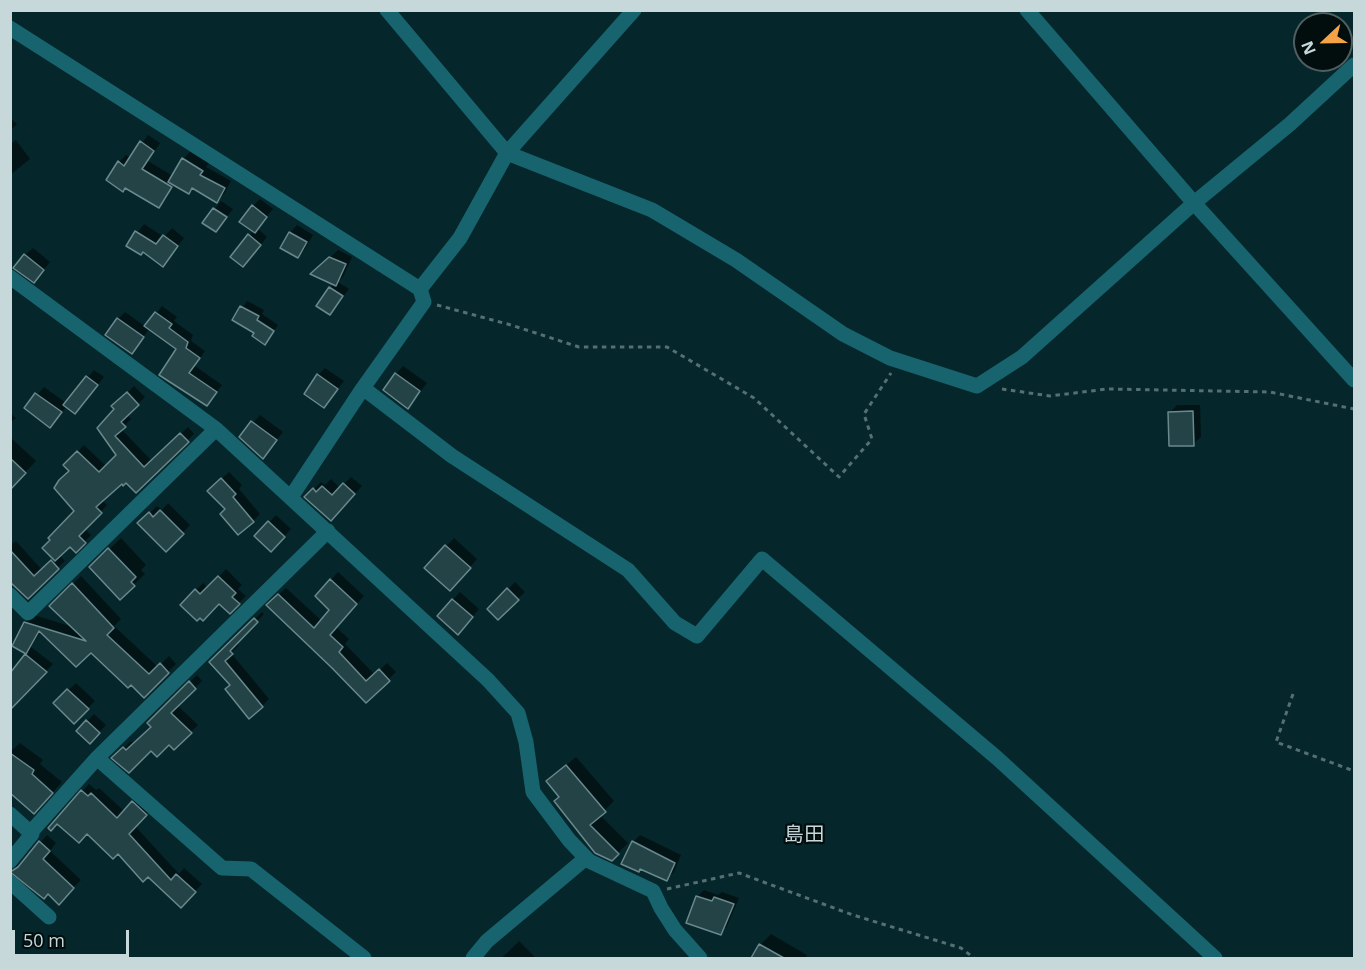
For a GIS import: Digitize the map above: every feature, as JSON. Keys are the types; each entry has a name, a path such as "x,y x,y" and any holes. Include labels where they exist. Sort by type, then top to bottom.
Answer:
{"street":[{"path":"387,10 507,153 652,210 736,260 843,334 890,358 977,386 1022,357 1194,203 1290,124 1354,65"},
{"path":"291,497 460,238 507,153 634,10"},
{"path":"1027,10 1194,203 1354,380"},
{"path":"10,28 422,295"},
{"path":"10,277 216,429 488,680 518,713 526,742 533,792 586,858 653,891 675,930 700,958"},
{"path":"363,388 452,456 628,570 675,623 697,636 762,560 997,758 1215,958"},
{"path":"10,594 28,613 216,429"},
{"path":"10,861 32,834 31,832 97,758 328,531"},
{"path":"97,758 222,868 251,869 364,958"},
{"path":"10,814 31,832"},
{"path":"473,958 494,935 586,858"},
{"path":"10,882 49,917"}],"path":[{"path":"422,295 579,347 667,347 754,398 840,477 872,439 864,414 900,360"},
{"path":"977,386 1050,396 1107,389 1270,392 1354,409"},
{"path":"1293,694 1276,742 1354,771"},
{"path":"653,891 739,873 853,915 961,948 974,958"}],"building":[{"path":"140,141 154,151 142,169 172,187 159,208 125,188 123,192 106,180 118,161 124,166"},
{"path":"182,158 203,171 200,175 225,188 217,203 192,188 189,194 168,182"},
{"path":"252,205 267,217 255,233 239,222"},
{"path":"213,208 227,217 216,232 202,223"},
{"path":"135,231 156,244 163,235 178,246 163,267 143,252 141,255 126,246"},
{"path":"289,232 307,242 298,258 280,248"},
{"path":"248,234 261,245 243,267 230,257"},
{"path":"24,254 44,270 34,283 13,268"},
{"path":"329,257 346,264 336,286 310,274"},
{"path":"329,287 343,296 330,315 316,306"},
{"path":"240,306 259,316 257,320 274,331 265,345 252,336 254,333 232,320"},
{"path":"155,312 172,324 169,328 188,342 186,348 200,358 189,373 217,392 207,406 159,375 176,349 144,326"},
{"path":"117,318 144,337 132,354 105,335"},
{"path":"395,373 420,391 408,409 383,390"},
{"path":"317,374 338,389 324,408 304,394"},
{"path":"86,376 98,385 75,414 63,405"},
{"path":"127,392 139,405 121,422 126,427 115,436 144,467 180,433 189,442 136,493 126,483 123,486 122,484 96,507 102,513 79,536 86,543 76,553 70,547 55,561 42,548 50,540 48,538 74,511 54,488 69,471 63,465 77,451 99,472 116,455 97,428 114,409 111,406"},
{"path":"35,393 62,412 50,428 24,408"},
{"path":"1193,411 1194,446 1169,446 1168,412"},
{"path":"251,421 277,440 263,459 239,437"},
{"path":"10,458 26,473 10,490"},
{"path":"221,478 236,494 233,497 254,522 238,535 220,514 225,509 207,491"},
{"path":"343,483 355,494 331,521 304,497 313,488 316,492 322,486 332,495"},
{"path":"160,510 184,534 166,552 137,523 149,512 153,517"},
{"path":"268,521 285,537 271,552 254,536"},
{"path":"445,545 471,568 450,591 424,568"},
{"path":"108,548 136,577 131,582 135,586 120,600 89,567"},
{"path":"10,550 34,576 51,560 59,569 28,599 10,582"},
{"path":"218,576 236,593 232,597 240,604 230,614 219,604 203,621 200,618 197,621 180,605 195,589 200,594"},
{"path":"330,579 357,604 330,635 343,647 339,652 366,681 379,669 390,681 366,703 266,605 278,594 314,628 329,610 315,596"},
{"path":"72,583 114,628 107,635 149,674 160,663 169,673 144,698 131,685 128,688 91,653 76,667 39,631 26,654 12,646 24,622 86,641 49,606"},
{"path":"507,588 519,600 498,620 487,609"},
{"path":"452,599 473,617 458,635 437,616"},
{"path":"254,618 258,622 230,651 233,654 225,661 263,707 249,719 225,689 230,685 209,662"},
{"path":"25,654 47,672 10,710 10,673"},
{"path":"189,681 196,689 171,713 192,733 174,750 169,745 157,757 151,751 129,773 111,758 123,747 126,750 151,727 147,723"},
{"path":"67,689 89,709 74,724 53,703"},
{"path":"86,720 100,733 90,744 76,731"},
{"path":"10,753 34,770 32,774 53,793 34,814 10,793"},
{"path":"566,765 606,812 590,825 619,854 612,861 595,853 554,801 559,797 546,781"},
{"path":"81,790 88,796 91,793 117,818 132,801 147,815 129,834 171,880 176,874 196,892 181,908 148,877 143,882 118,854 113,859 87,834 79,843 57,824 51,831 48,828"},
{"path":"39,841 50,851 43,859 74,888 59,905 48,894 44,899 10,872 18,867"},
{"path":"632,841 675,863 667,881 640,869 639,872 621,864"},
{"path":"696,896 712,901 714,897 734,904 721,935 686,923"},
{"path":"759,944 784,958 751,958"}],"district":[{"name":"島田","path":"804,835"}]}
